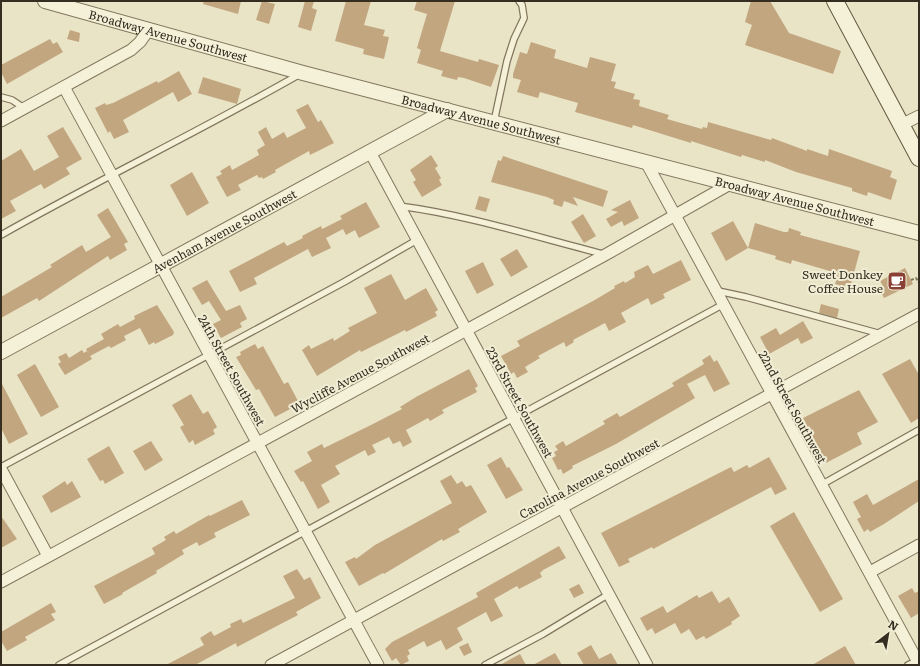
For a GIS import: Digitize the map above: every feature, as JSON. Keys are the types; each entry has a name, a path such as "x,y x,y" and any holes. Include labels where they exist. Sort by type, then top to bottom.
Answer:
{"main road":[{"path":"834,1 919,158"}],"street":[{"name":"Broadway Avenue Southwest","path":"45,1 303,73 919,233"},
{"path":"1,121 131,50 140,42 149,29"},
{"name":"24th Street Southwest","path":"64,87 378,665"},
{"name":"Avenham Avenue Southwest","path":"1,352 447,110"},
{"path":"901,125 919,116"},
{"name":"23rd Street Southwest","path":"370,152 647,665"},
{"name":"22nd Street Southwest","path":"646,162 722,305 870,572 916,662"},
{"name":"Wycliffe Avenue Southwest","path":"1,582 605,255 730,184"},
{"name":"Carolina Avenue Southwest","path":"271,665 919,314"},
{"path":"1,468 48,556"},
{"path":"870,572 919,545"}],"lane":[{"path":"494,122 507,61 514,39 524,18 522,5 519,1"},
{"path":"1,235 303,73"},
{"path":"1,97 12,100 24,108"},
{"path":"399,206 428,210 496,226 605,255"},
{"path":"1,468 344,282 417,240"},
{"path":"715,291 746,297 882,334"},
{"path":"59,665 515,419 722,305"},
{"path":"821,485 919,430"},
{"path":"485,665 543,634 609,594"}],"path":[{"path":"911,280 916,278 919,283"}],"building":[{"path":"204,1 241,1 238,14 203,4"},
{"path":"262,1 275,4 269,24 256,20"},
{"path":"305,1 314,1 312,8 317,10 311,31 298,27"},
{"path":"346,1 371,1 364,25 385,30 383,36 389,37 384,59 363,54 364,49 335,41"},
{"path":"417,1 455,1 440,51 478,62 479,59 499,65 491,87 464,78 458,77 457,80 441,76 443,71 417,63 421,50 417,48 427,14 414,10"},
{"path":"751,1 770,1 789,33 841,51 833,74 745,45 752,25 745,22"},
{"path":"70,30 80,33 79,42 67,39"},
{"path":"50,39 53,44 57,42 63,52 7,84 1,72 1,65"},
{"path":"531,42 556,50 554,58 587,68 590,57 616,64 611,81 616,82 614,88 635,94 633,99 640,100 639,106 669,115 667,119 702,129 703,127 707,128 708,122 771,140 772,138 807,151 807,149 828,156 829,149 892,171 890,177 897,180 891,200 868,192 867,196 852,191 852,188 796,172 765,160 765,162 742,155 741,157 633,125 632,128 575,112 578,103 540,92 538,98 517,92 521,80 513,78 513,74 520,52 527,54"},
{"path":"179,71 192,94 178,102 173,92 123,120 129,132 114,139 110,131 108,133 95,108 105,103 106,105 113,103 157,81 158,83"},
{"path":"203,77 241,89 237,104 198,93"},
{"path":"308,104 318,122 321,120 334,143 310,155 309,151 275,170 276,172 263,179 262,177 259,178 257,175 238,185 241,190 227,197 216,177 222,174 220,171 230,165 232,170 259,155 257,150 265,145 258,132 266,127 272,139 284,132 287,138 306,128 296,110"},
{"path":"63,127 82,159 66,168 70,174 44,189 41,184 10,201 16,211 1,219 1,161 21,149 34,171 59,157 47,136"},
{"path":"431,155 438,166 435,168 441,178 439,180 442,185 422,197 413,182 416,180 410,170"},
{"path":"503,156 608,191 603,207 573,197 578,206 564,201 562,207 553,204 554,200 547,197 491,182 498,160 501,161"},
{"path":"192,172 209,203 187,216 170,185"},
{"path":"479,196 490,199 486,212 475,209"},
{"path":"630,200 639,218 624,226 622,221 611,227 606,219 618,212 611,210"},
{"path":"366,202 380,227 359,238 355,230 346,235 343,229 326,238 331,248 312,257 308,249 254,278 257,284 240,292 229,271 284,242 287,246 303,238 302,236 321,226 322,229 342,219 340,216"},
{"path":"108,208 128,242 124,244 127,250 110,260 108,256 39,301 37,298 1,318 1,297 52,267 50,265 82,245 86,252 111,237 97,215"},
{"path":"583,214 596,236 584,243 571,222"},
{"path":"733,221 748,248 726,261 711,233"},
{"path":"755,223 784,232 788,232 789,228 801,232 800,235 860,251 851,284 846,283 845,287 835,284 836,281 831,280 833,272 792,260 791,264 775,259 776,256 748,248"},
{"path":"517,249 528,267 511,277 500,259"},
{"path":"681,260 691,280 663,294 665,298 651,305 648,298 621,313 626,322 609,331 605,323 573,340 574,342 566,347 564,342 538,356 540,358 525,367 528,372 517,378 514,372 511,374 501,356 520,346 517,341 593,301 615,288 614,286 624,281 625,283 635,277 634,272 648,265 653,274"},
{"path":"483,262 494,285 477,294 465,271"},
{"name":"Sweet Donkey Coffee House","path":"905,268 913,284 884,298 879,288 883,286 880,281"},
{"path":"391,274 405,300 426,288 438,310 435,312 437,316 361,352 360,350 317,376 302,350 309,345 311,349 333,338 334,341 350,331 348,328 377,313 364,288"},
{"path":"207,280 226,311 240,305 247,319 240,323 242,327 221,338 213,324 221,320 209,301 202,305 192,288"},
{"path":"821,304 839,309 837,318 819,313"},
{"path":"157,305 174,332 173,335 155,344 154,342 149,345 140,328 124,336 126,340 111,348 109,346 90,356 86,349 104,339 101,334 118,324 120,327 135,319 134,316"},
{"path":"803,321 813,338 801,344 798,338 769,354 760,337 776,328 780,335"},
{"path":"255,344 258,349 263,346 284,384 288,382 298,401 293,404 292,408 275,417 259,389 256,390 236,357 241,355 240,352"},
{"path":"82,350 84,353 87,351 92,359 65,375 58,364 61,362 58,357 66,353 69,358"},
{"path":"710,355 714,362 717,360 730,384 714,392 705,375 687,384 695,398 616,444 572,466 573,468 563,474 561,469 558,470 552,458 556,456 554,452 558,450 555,446 563,441 566,446 605,424 603,421 617,413 620,417 674,386 672,383 704,364 702,360"},
{"path":"910,359 919,375 919,418 911,423 882,374"},
{"path":"35,364 59,407 41,417 17,375"},
{"path":"469,369 478,386 475,388 477,392 442,410 444,413 430,421 428,418 406,430 412,442 403,447 400,441 393,444 389,437 372,445 376,452 368,456 365,450 335,466 340,474 321,485 330,502 318,509 303,481 301,482 294,471 312,461 307,452 322,444 324,448 371,425 402,409 400,407 416,397"},
{"path":"1,382 28,434 9,444 1,428"},
{"path":"859,390 878,422 857,433 862,444 826,463 803,418"},
{"path":"191,394 203,414 208,411 217,427 213,430 215,434 195,445 193,440 189,443 180,427 184,425 172,405"},
{"path":"151,441 163,460 145,471 133,451"},
{"path":"109,446 124,473 105,484 103,480 100,481 87,459"},
{"path":"501,457 523,490 506,499 487,465"},
{"path":"769,457 787,489 775,495 771,487 653,549 652,547 628,559 630,562 619,567 601,533 731,467 734,472 747,465 749,468"},
{"path":"451,475 457,484 462,481 466,487 471,485 487,512 458,529 460,532 443,541 442,539 384,574 383,573 359,586 345,562 355,557 356,559 375,545 452,503 440,481"},
{"path":"919,479 919,501 870,532 868,529 864,532 857,519 861,517 853,502 867,494 873,505"},
{"path":"65,481 67,485 72,481 81,497 51,513 42,496"},
{"path":"242,500 250,515 214,533 216,537 199,546 197,542 182,550 184,554 156,571 157,573 104,604 94,586 155,554 152,548 166,540 164,537 174,531 176,534 209,515 210,516"},
{"path":"794,512 843,599 820,612 770,526"},
{"path":"1,516 17,539 1,548"},
{"path":"559,546 566,558 543,570 540,573 542,577 519,589 517,586 494,599 503,616 491,622 486,612 457,628 463,640 446,650 441,640 427,647 424,641 408,650 410,654 407,656 409,661 401,665 396,658 392,661 385,649 392,642 478,597 476,593"},
{"path":"297,569 304,580 310,577 321,598 296,612 298,615 237,647 236,643 195,665 166,665 204,645 200,638 211,631 214,636 231,627 230,624 241,619 243,623 295,598 283,576"},
{"path":"579,584 584,593 574,598 569,589"},
{"path":"912,588 915,593 919,591 919,613 911,618 898,596"},
{"path":"712,591 719,603 729,597 740,616 731,622 732,624 706,639 704,636 696,640 689,629 681,634 675,623 655,634 652,628 647,631 640,618 663,606 667,613 697,595 699,598"},
{"path":"51,603 56,612 51,614 55,620 25,637 27,640 7,651 1,641 1,632"},
{"path":"468,643 472,652 464,656 459,647"},
{"path":"591,645 599,659 611,653 618,665 584,665 577,653"},
{"path":"845,646 856,665 812,665"},
{"path":"555,653 562,665 533,665"},
{"path":"520,654 526,665 500,665"}],"place":[{"name":"Sweet Donkey Coffee House","path":"897,281"}]}
